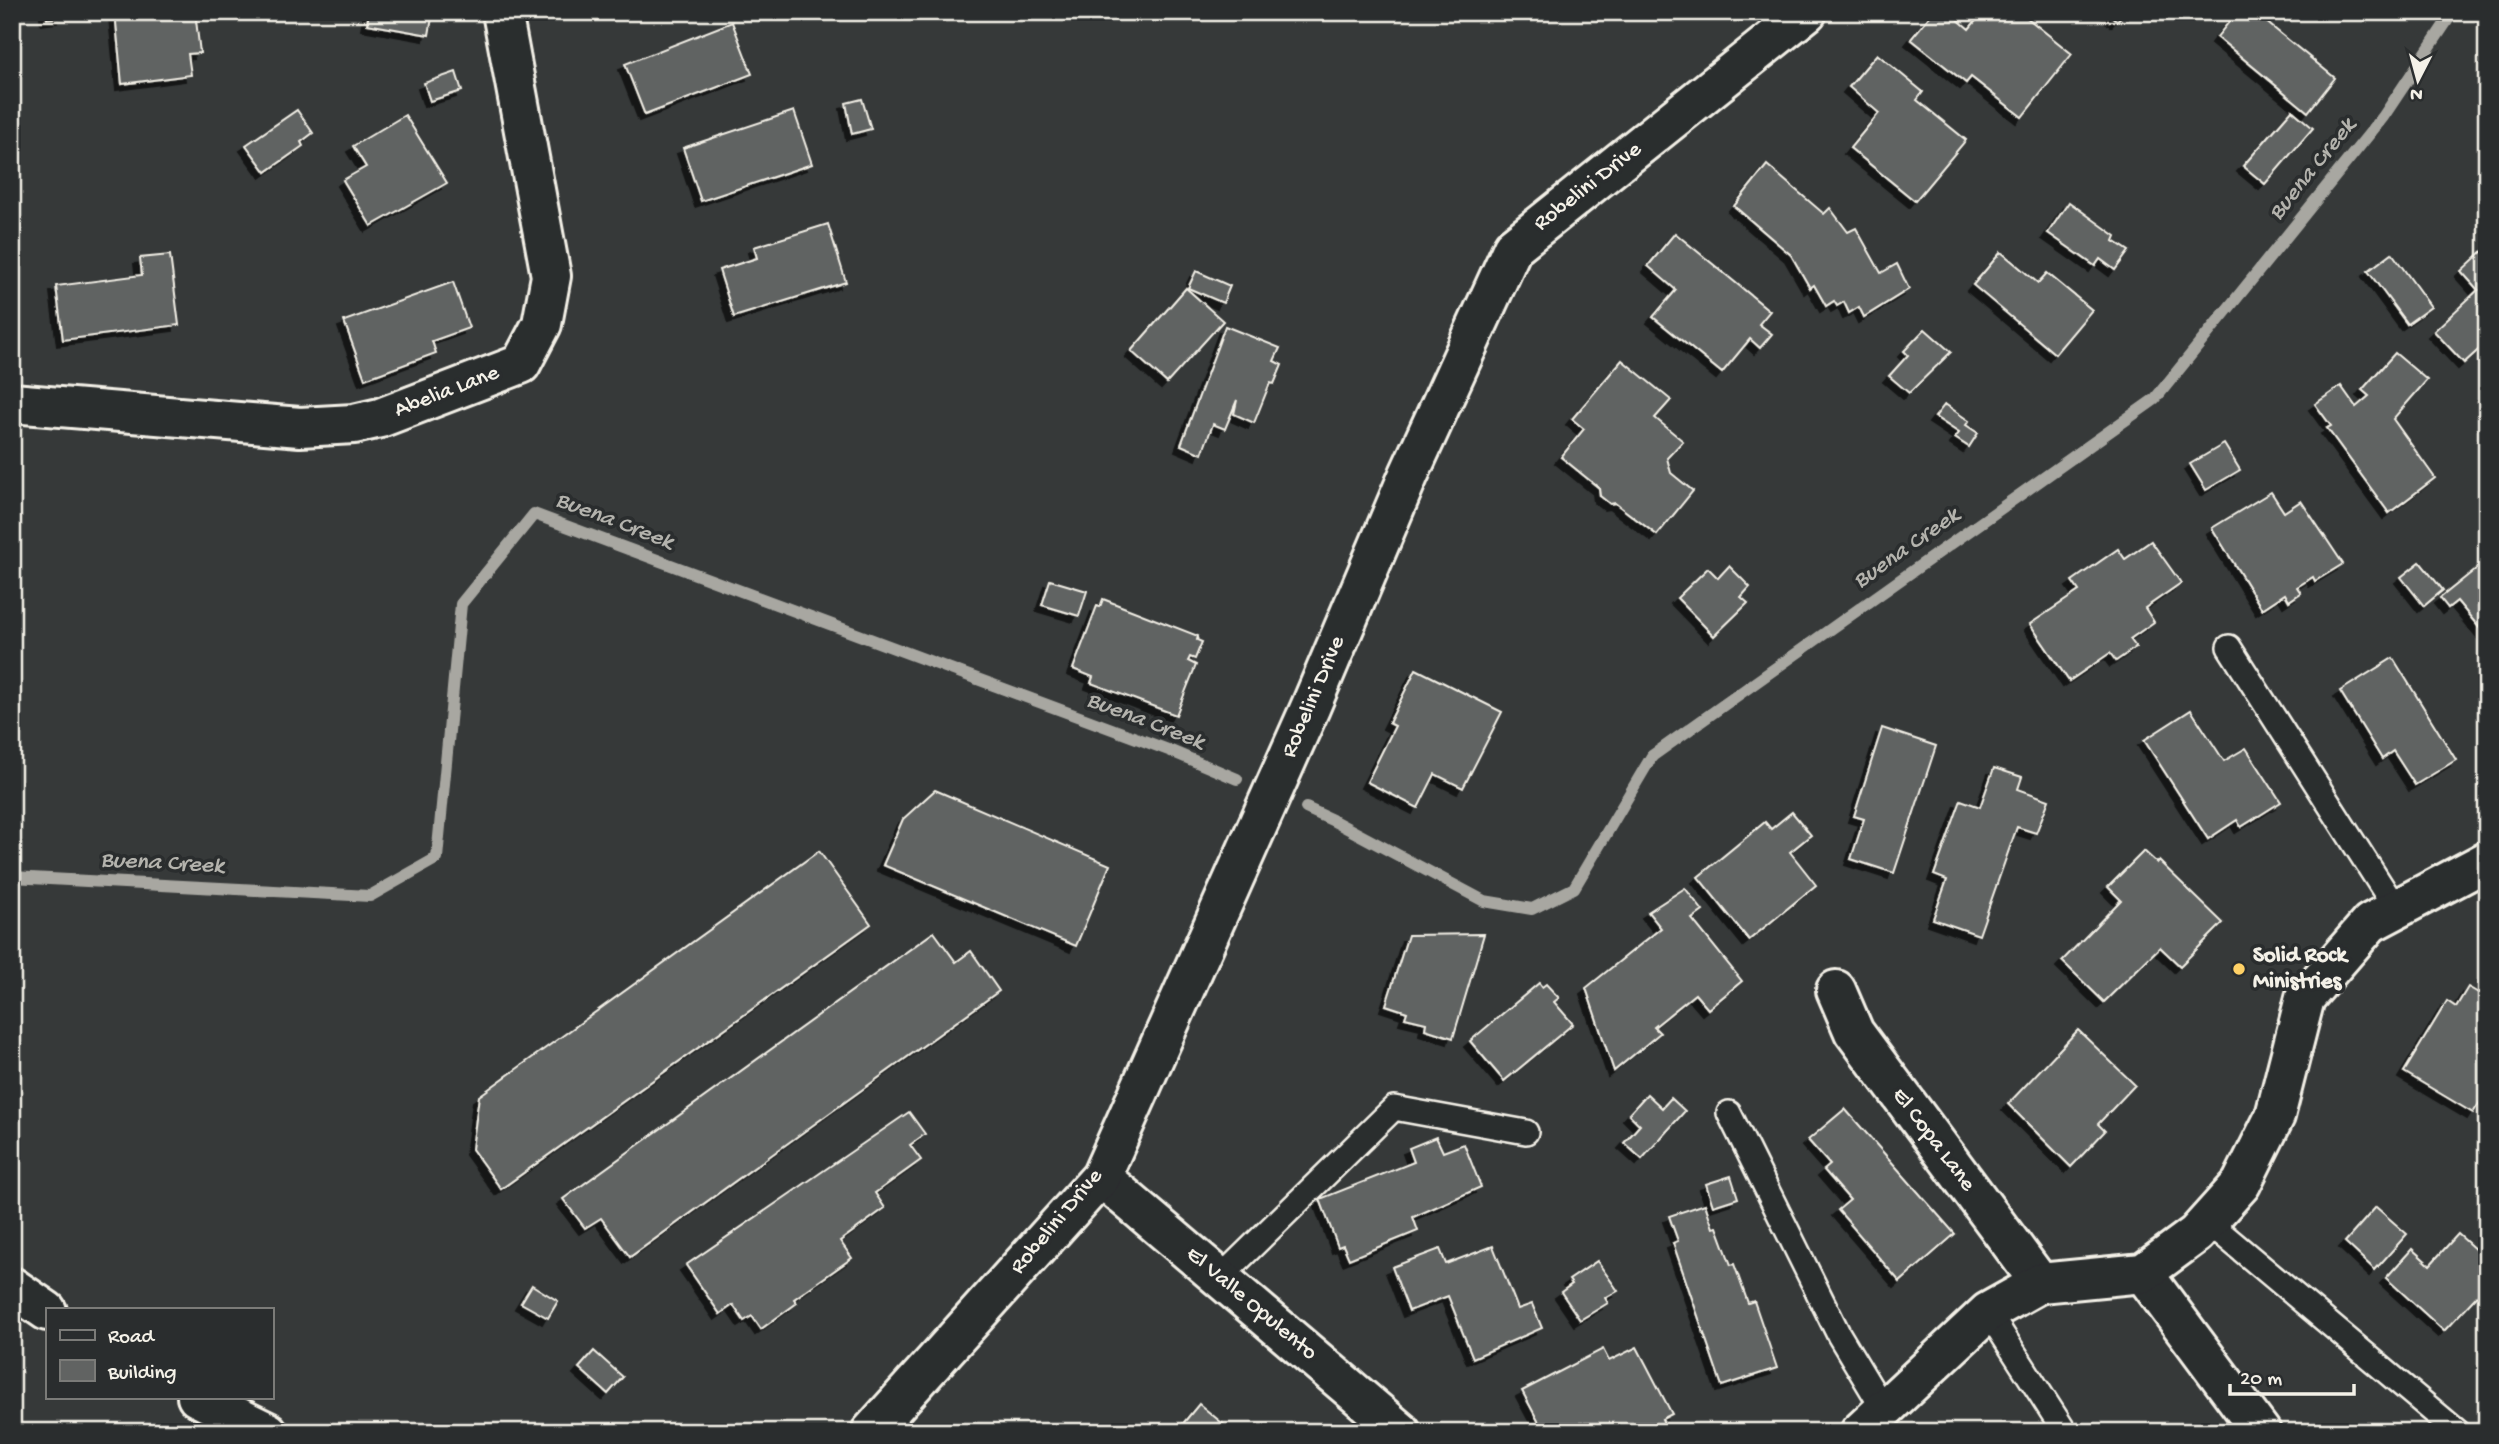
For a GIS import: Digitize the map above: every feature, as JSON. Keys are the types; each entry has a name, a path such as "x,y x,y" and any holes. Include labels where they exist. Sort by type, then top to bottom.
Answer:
{"street":[{"name":"Abelia Lane","path":"12,402 300,427 354,424 380,418 521,364 542,324 551,276 502,12"},
{"name":"Robelini Drive","path":"871,1432 1101,1177 1305,721 1409,474 1513,247 1807,12"},
{"path":"1872,1421 1988,1312 2040,1283 2143,1273 2196,1234 2241,1184 2275,1116 2305,998 2370,923 2487,861"},
{"name":"El Copa Lane","path":"1836,990 1854,1032 2040,1283"},
{"name":"El Valle Opulento","path":"1101,1177 1401,1432"},
{"path":"2143,1273 2261,1432"},
{"path":"12,1287 46,1310"},
{"path":"199,1398 268,1432"}],"lane":[{"path":"2230,647 2396,909"},
{"path":"1220,1278 1394,1108 1526,1132"},
{"path":"1729,1112 1839,1335 1872,1421"},
{"path":"2207,1222 2458,1432"},
{"path":"1988,1312 2065,1432"}],"building":[{"path":"46,12 62,12 63,17 47,19"},
{"path":"115,12 195,12 200,53 188,54 191,75 122,84"},
{"path":"369,12 433,12 429,35 367,24"},
{"path":"1933,12 1949,12 1969,29 1983,12 2020,12 2072,54 2022,117 1971,77 1966,83 1911,39"},
{"path":"2107,12 2125,12 2117,21"},
{"path":"2237,12 2254,12 2335,78 2308,112 2217,37"},
{"path":"732,22 752,74 645,115 625,64"},
{"path":"1877,54 1923,92 1917,100 1966,140 1915,201 1850,148 1879,113 1849,87"},
{"path":"456,72 462,91 430,101 424,83"},
{"path":"862,99 871,129 852,134 846,103"},
{"path":"297,110 313,133 301,142 303,146 266,172 246,145"},
{"path":"2292,110 2313,128 2265,184 2243,166"},
{"path":"794,111 812,164 701,201 683,148"},
{"path":"405,115 447,183 371,226 343,180 366,167 353,146"},
{"path":"1767,165 1824,214 1830,208 1848,232 1856,228 1881,273 1897,264 1909,289 1864,317 1859,307 1849,313 1844,302 1837,306 1834,301 1826,306 1814,285 1810,288 1791,255 1734,206"},
{"path":"2069,202 2116,236 2114,241 2129,251 2115,270 2100,259 2095,266 2048,233"},
{"path":"828,224 846,282 734,317 719,270 757,258 754,247"},
{"path":"1675,233 1770,311 1759,324 1772,334 1760,348 1750,339 1722,373 1653,317 1676,290 1648,266"},
{"path":"2487,247 2487,342 2464,363 2434,331 2478,290 2461,271"},
{"path":"2001,252 2038,283 2047,273 2092,310 2055,354 1973,285"},
{"path":"2392,253 2431,307 2407,324 2368,271"},
{"path":"170,255 179,325 63,340 56,286 142,275 140,258"},
{"path":"1196,271 1230,286 1223,303 1188,288"},
{"path":"453,282 469,328 432,341 436,353 365,379 344,321"},
{"path":"1186,288 1223,321 1167,383 1131,351"},
{"path":"1225,326 1280,348 1274,361 1282,365 1274,384 1270,383 1254,423 1234,414 1237,400 1225,429 1213,424 1202,454 1181,445"},
{"path":"1925,329 1951,352 1909,393 1889,376 1908,355 1904,351"},
{"path":"2395,353 2427,380 2393,419 2435,478 2389,513 2327,428 2331,426 2315,404 2341,386 2356,407 2369,396 2362,390"},
{"path":"1622,360 1671,400 1655,418 1683,441 1667,458 1671,473 1693,491 1657,535 1615,503 1610,504 1600,496 1599,488 1561,457 1584,429 1572,419"},
{"path":"1945,404 1969,421 1966,425 1978,433 1969,447 1955,438 1959,433 1935,417"},
{"path":"2224,444 2240,470 2206,490 2190,464"},
{"path":"2271,492 2284,512 2301,501 2343,564 2315,581 2313,577 2297,587 2301,593 2289,601 2285,594 2262,609 2212,528"},
{"path":"2151,541 2181,583 2145,608 2154,622 2130,639 2136,647 2116,661 2110,653 2069,681 2030,624 2079,591 2072,581 2118,549 2125,559"},
{"path":"2487,560 2487,637 2457,601 2448,608 2440,598"},
{"path":"2420,562 2443,590 2424,606 2401,577"},
{"path":"1729,566 1750,587 1741,597 1748,603 1714,636 1677,598 1708,568 1718,578"},
{"path":"1050,580 1087,591 1079,616 1042,605"},
{"path":"1103,599 1198,636 1197,640 1202,642 1195,659 1190,657 1188,661 1196,665 1176,715 1091,683 1093,677 1073,669 1097,606 1100,607"},
{"path":"2393,658 2456,760 2415,785 2393,751 2382,759 2340,691"},
{"path":"1416,669 1502,712 1463,788 1435,774 1418,808 1367,782 1395,726 1389,723"},
{"path":"2191,710 2224,761 2246,748 2281,802 2241,827 2237,820 2208,839 2144,740"},
{"path":"1882,728 1936,746 1894,873 1851,859 1864,819 1854,816"},
{"path":"1994,768 2022,777 2018,789 2049,800 2036,833 2017,827 1979,935 1933,919 1947,880 1934,875 1961,800 1980,807"},
{"path":"935,790 1110,865 1076,946 883,865 903,819"},
{"path":"1792,812 1811,835 1790,852 1816,885 1749,940 1698,877 1765,822 1771,829"},
{"path":"819,851 871,924 501,1189 472,1149 479,1096"},
{"path":"2144,851 2157,863 2159,861 2223,923 2180,966 2160,947 2104,1002 2062,961 2121,900 2108,887"},
{"path":"1685,888 1703,911 1692,919 1742,981 1708,1009 1695,994 1654,1027 1660,1033 1614,1071 1586,988 1661,928 1648,912"},
{"path":"934,932 956,962 971,951 999,991 630,1257 601,1218 585,1228 563,1199"},
{"path":"1484,934 1453,1038 1425,1029 1426,1023 1405,1018 1407,1012 1386,1005 1408,935"},
{"path":"1539,983 1542,987 1546,984 1559,998 1554,1002 1573,1024 1504,1081 1470,1041"},
{"path":"2468,987 2487,998 2487,1091 2473,1113 2404,1072 2447,1001 2456,1007"},
{"path":"2078,1030 2135,1085 2098,1124 2105,1131 2071,1167 2008,1104"},
{"path":"1647,1094 1662,1108 1671,1098 1685,1111 1642,1159 1624,1143 1640,1125 1629,1114"},
{"path":"1845,1109 1955,1234 1900,1282 1838,1210 1850,1200 1824,1170 1830,1165 1808,1140"},
{"path":"909,1112 925,1134 910,1145 921,1160 875,1193 885,1208 840,1241 852,1258 794,1299 797,1303 761,1329 752,1316 744,1321 733,1305 720,1314 686,1265"},
{"path":"1436,1137 1443,1152 1464,1144 1481,1187 1413,1217 1418,1231 1349,1259 1343,1245 1338,1247 1320,1199 1414,1162 1409,1148"},
{"path":"1731,1176 1738,1198 1713,1206 1706,1184"},
{"path":"1705,1204 1713,1228 1717,1227 1731,1265 1734,1264 1748,1303 1754,1301 1777,1368 1722,1386 1673,1243 1678,1241 1669,1216"},
{"path":"2376,1207 2407,1234 2375,1270 2345,1242"},
{"path":"2458,1234 2487,1260 2487,1285 2444,1331 2386,1278 2412,1249 2430,1265"},
{"path":"1493,1246 1518,1309 1532,1304 1542,1328 1473,1358 1448,1296 1409,1311 1392,1267 1440,1249 1446,1264"},
{"path":"1597,1261 1618,1291 1605,1298 1608,1303 1580,1320 1561,1292 1572,1284 1569,1280"},
{"path":"532,1285 558,1301 548,1318 521,1303"},
{"path":"1637,1347 1672,1414 1662,1419 1667,1430 1544,1432 1522,1391 1603,1349 1609,1361"},
{"path":"594,1351 623,1377 608,1394 579,1368"},
{"path":"1199,1404 1233,1432 1176,1432"}],"waterway":[{"name":"Buena Creek","path":"1306,808 1484,901 1532,909 1574,888 1652,756 2155,399 2383,117 2453,12"},
{"name":"Buena Creek","path":"12,877 370,896 437,858 461,604 534,514 1171,751 1237,779"}],"place":[{"name":"Solid Rock Ministries","path":"2239,969"}]}
